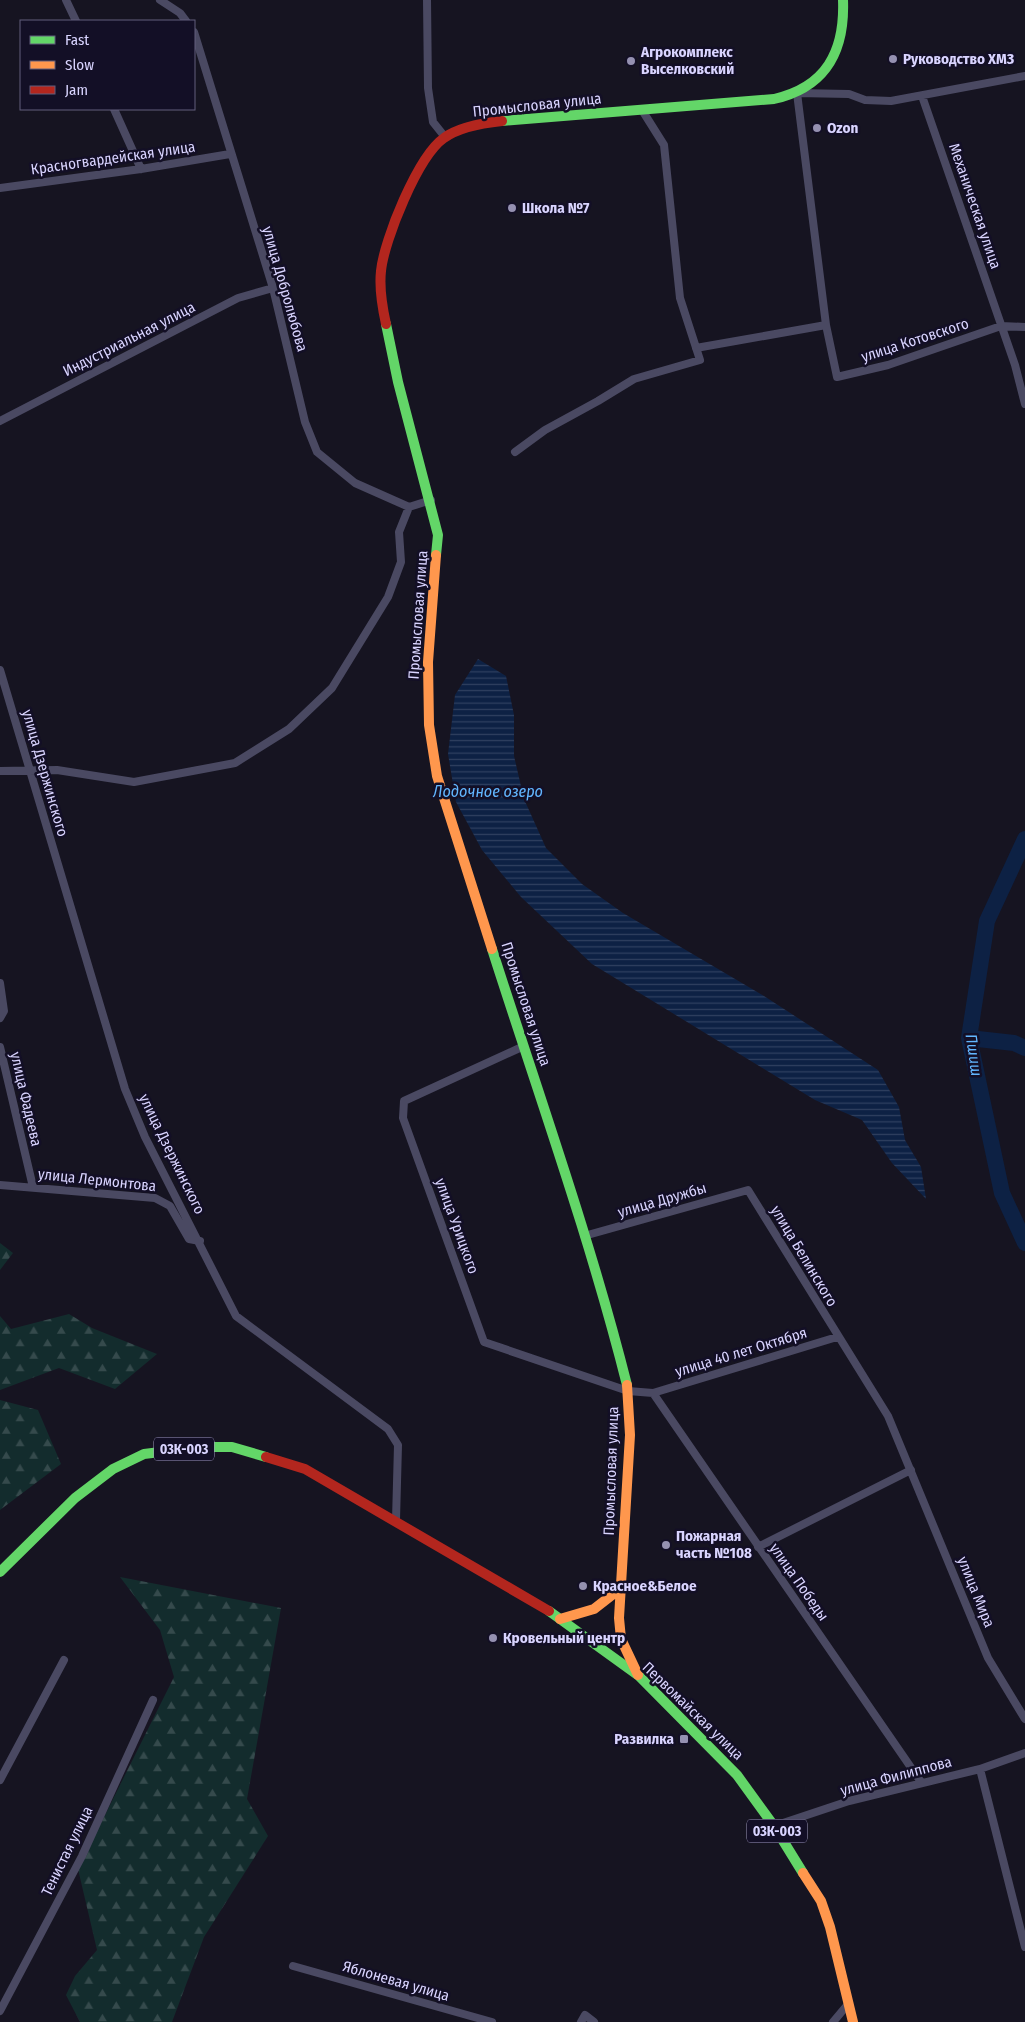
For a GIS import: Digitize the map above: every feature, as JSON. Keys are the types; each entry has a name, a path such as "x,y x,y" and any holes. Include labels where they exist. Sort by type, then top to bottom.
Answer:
{"main road":[{"name":"Промысловая улица","path":"639,1676 621,1639 619,1618 630,1435 628,1391 614,1334 584,1236 437,776 429,725 428,662 438,535 431,500 398,382 381,300 381,269 395,222 419,166 434,146 445,137 463,129 491,122 774,99 797,93 819,77 836,52 845,22 843,0"},
{"name":"03К-003","path":"0,1572 76,1498 113,1469 144,1454 200,1447 232,1447 305,1469 396,1520"},
{"name":"Первомайская улица","path":"396,1520 560,1619 639,1676 738,1776 774,1826 821,1901 830,1927 853,2022"},
{"path":"560,1619 579,1616 595,1610 610,1600 621,1588"}],"street":[{"path":"66,0 76,20"},
{"path":"160,0 180,13 185,20"},
{"path":"427,0 428,88 433,122 445,137"},
{"name":"улица Добролюбова","path":"195,35 230,154 273,288 305,422 317,452 355,483 409,506"},
{"path":"696,348 826,326 797,93 849,94 865,100 891,101 1025,76"},
{"name":"Механическая улица","path":"922,96 1016,365 1025,404"},
{"path":"114,110 141,170"},
{"path":"515,452 545,430 634,378 700,360 680,298 664,145 642,110"},
{"name":"Красногвардейская улица","path":"0,188 141,170 230,154"},
{"name":"Индустриальная улица","path":"0,421 238,298 273,288"},
{"name":"улица Котовского","path":"826,326 837,377 888,365 1001,326"},
{"path":"1001,326 1025,327"},
{"path":"0,771 58,770 134,782 235,762 289,729 332,688 388,597 401,562 399,532 409,506 431,500"},
{"name":"улица Дзержинского","path":"0,670 125,1089 145,1137 236,1316 388,1429 398,1445 396,1520"},
{"path":"0,983 4,1011 0,1018"},
{"name":"улица Урицкого","path":"524,1046 404,1101 403,1118 484,1342 628,1391"},
{"name":"улица Фадеева","path":"0,1047 33,1187"},
{"name":"улица Лермонтова","path":"0,1185 155,1198 170,1206 189,1239 200,1242"},
{"name":"улица Дружбы","path":"584,1236 748,1190"},
{"name":"улица Белинского","path":"748,1190 837,1337"},
{"name":"улица 40 лет Октября","path":"653,1393 837,1337"},
{"name":"улица Мира","path":"837,1337 888,1416 988,1658 1025,1719"},
{"path":"628,1391 653,1393"},
{"name":"улица Победы","path":"653,1393 921,1782"},
{"path":"758,1547 911,1470"},
{"path":"0,1780 64,1660"},
{"name":"Тенистая улица","path":"0,2011 82,1856 153,1700"},
{"name":"улица Филиппова","path":"774,1826 921,1782 980,1769 1025,1753"},
{"path":"980,1769 1025,1947"},
{"name":"Яблоневая улица","path":"293,1966 492,2022"},
{"path":"833,2022 849,2004"},
{"path":"583,2019 594,2022"}],"green space":[{"path":"0,1243 13,1253 0,1270"},
{"path":"69,1314 92,1328 157,1354 115,1389 59,1368 0,1390 0,1316 11,1329"},
{"path":"0,1400 38,1410 61,1464 0,1510"},
{"path":"120,1577 281,1608 247,1799 268,1836 204,1937 172,2022 80,2022 66,1995 75,1976 97,1950 78,1869 174,1677 160,1630"}],"water":[{"name":"Лодочное озеро","path":"478,659 506,676 514,715 514,756 524,799 546,848 582,884 623,913 764,996 878,1070 899,1107 905,1140 921,1167 926,1199 892,1163 862,1120 815,1100 592,964 521,897 482,850 456,802 448,754 455,695"}],"waterway":[{"name":"Пшиш","path":"1025,839 987,921 969,1038 1002,1193 1025,1243"},
{"path":"969,1038 1014,1043 1025,1048"}],"traffic: fast":[{"path":"502,121 774,99 792,93 807,86 829,64 836,51 840,36 843,19 843,0"},
{"path":"386,324 398,382 438,535 436,555"},
{"path":"492,949 580,1220 627,1385"},
{"path":"0,1572 75,1498 113,1469 144,1454 201,1447 232,1447 266,1457"},
{"path":"549,1611 639,1676 737,1775 774,1826 803,1873"}],"traffic: slow":[{"path":"436,555 428,662 429,725 437,776 492,949"},
{"path":"627,1385 630,1435 619,1618 621,1639 638,1675"},
{"path":"560,1619 594,1609 621,1588"},
{"path":"803,1873 821,1901 830,1927 853,2022"}],"traffic: jam":[{"path":"386,324 380,284 381,271 395,220 413,180 434,148 450,134 479,124 502,121"},
{"path":"266,1457 305,1469 549,1611"}],"place":[{"name":"Руководство ХМЗ","path":"893,59"},
{"name":"Агрокомплекс Выселковский","path":"631,61"},
{"name":"Ozon","path":"817,128"},
{"name":"Школа №7","path":"512,208"},
{"name":"Пожарная часть №108","path":"666,1545"},
{"name":"Красное&Белое","path":"583,1586"},
{"name":"Кровельный центр","path":"493,1638"},
{"name":"Развилка","path":"684,1739"}]}
